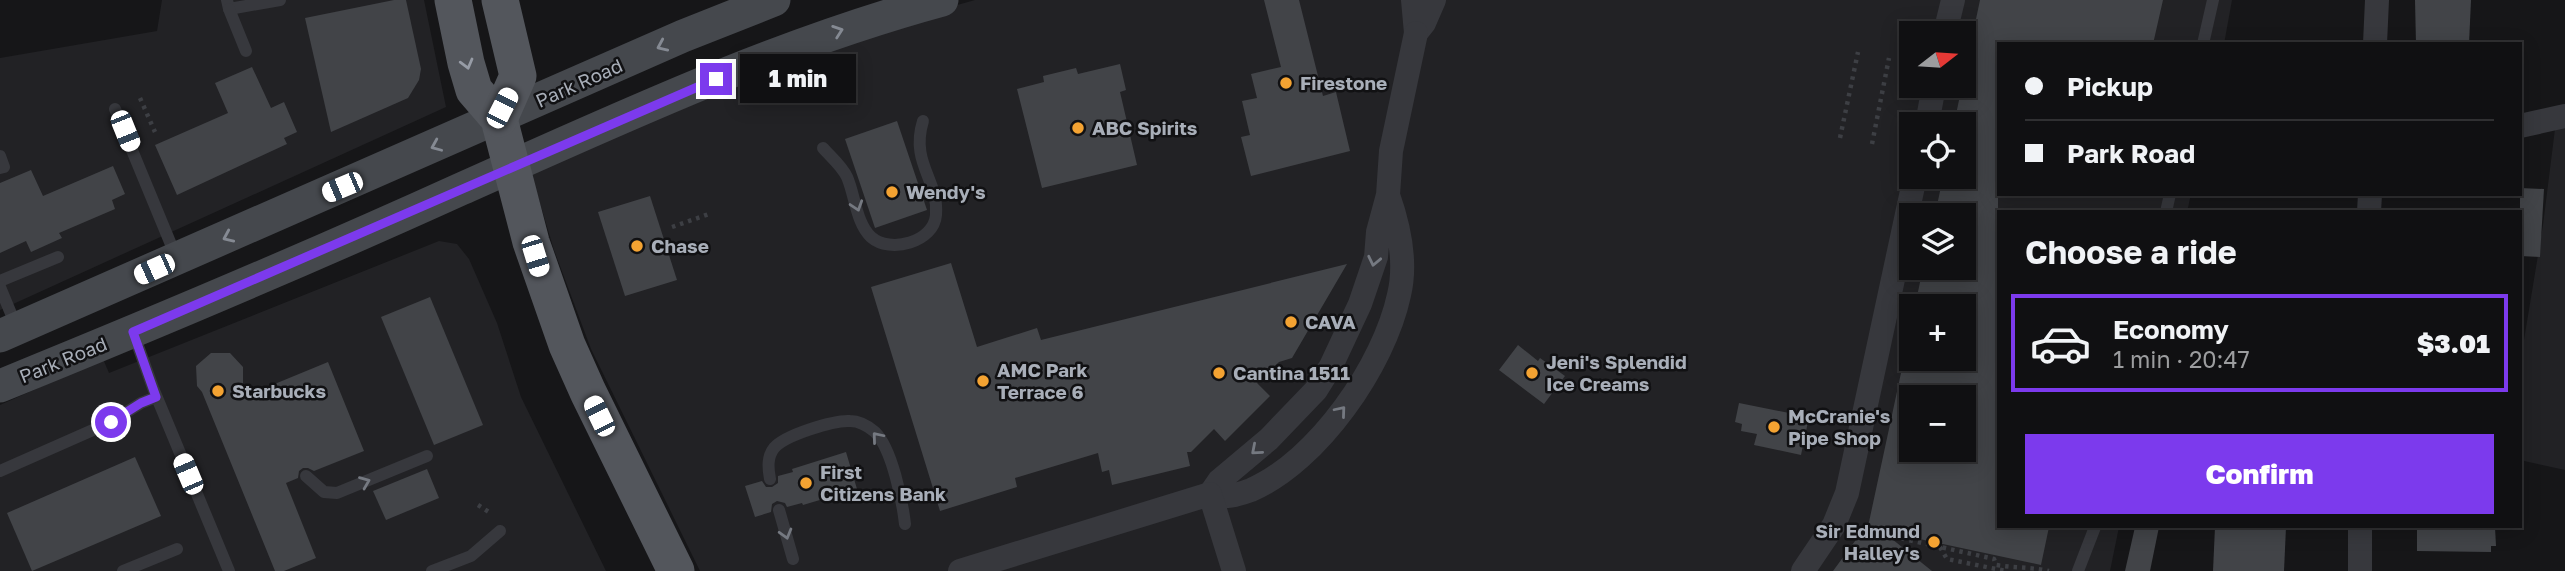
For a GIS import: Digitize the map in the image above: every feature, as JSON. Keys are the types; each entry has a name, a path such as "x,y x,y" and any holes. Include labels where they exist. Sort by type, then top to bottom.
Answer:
{"main road":[{"path":"453,0 474,90 499,119 539,269 567,345 676,571"},
{"path":"499,119 519,76 500,0"},
{"name":"Park Road","path":"8,332 499,119 683,36 774,0"},
{"name":"Park Road","path":"0,386 133,332 701,85 817,39 942,0"}],"street":[{"path":"1210,494 1219,481 1304,405 1331,366 1360,304 1373,269 1378,232 1388,195 1389,163 1416,33 1413,0"},
{"path":"1416,33 1424,23 1434,0"},
{"path":"1948,21 1953,0"},
{"path":"2375,42 2377,0"},
{"path":"2522,126 2565,116"},
{"path":"1803,571 1834,525 1847,494 1912,189"},
{"path":"960,571 1210,494 1226,497 1238,495 1263,485 1286,470 1351,400 1364,379 1394,313 1402,276 1399,232 1388,195"},
{"path":"1210,494 1234,571"},
{"path":"2360,528 2360,571"}],"lane":[{"path":"246,51 228,5 280,0"},
{"path":"2203,42 2213,0"},
{"path":"115,109 177,259"},
{"path":"823,148 847,176 864,228 869,235 889,245 909,243 927,233 936,219 936,204 918,147 923,121"},
{"path":"0,156 4,167 0,168"},
{"path":"0,281 58,257"},
{"path":"0,287 8,332"},
{"path":"133,332 156,397 229,571"},
{"path":"0,471 111,422 156,397"},
{"path":"770,479 768,470 771,454 785,439 840,421 858,422 874,432 886,448 900,494 905,524"},
{"path":"306,476 324,492 337,493 428,456"},
{"path":"779,510 793,559"},
{"path":"432,571 471,556 499,525"},
{"path":"2078,571 2095,528"},
{"path":"123,571 177,549"}],"path":[{"path":"1840,138 1858,52"},
{"path":"1872,144 1889,58"},
{"path":"140,99 155,132"},
{"path":"672,227 709,214"},
{"path":"478,505 499,525"},
{"path":"1868,531 1994,559 1997,565 2017,569 2024,566 2049,571"},
{"path":"1940,547 1947,559 2007,571"}],"shaded area":[{"path":"162,0 424,0 446,107 0,310 0,58 157,31"},
{"path":"975,0 2232,0 2224,42 1997,42 1997,196 2191,196 2187,210 1997,210 1997,528 2119,528 2110,571 700,571 591,349 554,250 530,170 904,20"},
{"path":"2565,126 2565,470 2522,460 2522,352 2543,225 2555,129"},
{"path":"439,241 457,244 469,259 497,323 521,397 606,571 0,571 0,405 103,359 109,373"}],"building":[{"path":"394,0 406,0 421,69 419,80 408,98 331,132 305,18"},
{"name":"Firestone","path":"1264,0 1299,0 1323,96 1336,92 1350,151 1251,176 1241,137 1250,135 1242,101 1257,98 1251,74 1281,67"},
{"path":"1980,0 2163,0 2153,42 1997,42 1997,528 2049,528 2041,565 1882,531 1932,571 1833,571 1869,522 1901,371 1976,371 1976,294 1918,294 1920,280 1976,280 1976,203 1938,203 1940,189 1976,189 1976,112 1957,112 1959,98 1976,98 1976,21"},
{"path":"2415,0 2471,0 2469,42 2416,42"},
{"name":"ABC Spirits","path":"1120,64 1126,90 1120,92 1137,165 1042,188 1017,89 1044,82 1043,76 1076,68 1078,74"},
{"path":"252,67 271,108 284,102 297,132 284,138 287,144 177,195 155,145 228,113 215,83"},
{"name":"Wendy's","path":"897,121 927,210 875,228 845,139"},
{"path":"113,166 125,194 112,200 115,209 59,233 62,238 31,252 26,241 0,253 0,183 31,170 43,196"},
{"path":"2522,188 2544,189 2540,257 2522,256"},
{"name":"Chase","path":"650,196 677,280 625,296 598,212"},
{"path":"951,263 977,347 1037,328 1041,340 1347,264 1292,358 1279,362 1257,383 1270,396 1225,441 1214,429 1191,452 1187,452 1190,466 1112,485 1109,470 1102,472 1098,453 1015,478 1017,487 940,511 871,287"},
{"path":"430,297 483,425 434,445 381,317"},
{"name":"Jeni's Splendid Ice Creams","path":"1518,345 1538,361 1540,358 1565,376 1544,404 1499,370"},
{"path":"211,353 230,353 243,367 243,397 328,362 364,451 314,471 303,468 299,471 298,478 286,483 316,558 284,571 275,571 202,392 197,386 196,366"},
{"name":"McCranie's Pipe Shop","path":"1739,403 1809,417 1801,455 1754,445 1757,434 1741,431 1742,424 1735,422"},
{"name":"First Citizens Bank","path":"846,452 857,489 803,505 802,503 787,507 785,503 777,501 772,504 771,512 755,517 745,486 762,481 766,487 772,487 778,483 778,476 793,472 792,469"},
{"path":"135,457 161,516 32,571 7,513"},
{"path":"427,469 439,498 386,520 373,491"},
{"path":"2135,528 2159,528 2150,571 2125,571"},
{"path":"2215,528 2286,528 2284,571 2213,571"},
{"path":"2417,528 2495,528 2496,546 2491,546 2491,552 2417,551"}],"place":[{"name":"Firestone","path":"1286,83"},
{"name":"ABC Spirits","path":"1078,128"},
{"name":"Wendy's","path":"892,192"},
{"name":"Chase","path":"637,246"},
{"name":"CAVA","path":"1291,322"},
{"name":"Cantina 1511","path":"1219,373"},
{"name":"Jeni's Splendid Ice Creams","path":"1532,373"},
{"name":"AMC Park Terrace 6","path":"983,381"},
{"name":"Starbucks","path":"218,391"},
{"name":"McCranie's Pipe Shop","path":"1774,427"},
{"name":"First Citizens Bank","path":"806,483"},
{"name":"Sir Edmund Halley's","path":"1934,542"}],"route":[{"path":"111,422 156,397 133,332 716,79"}]}
